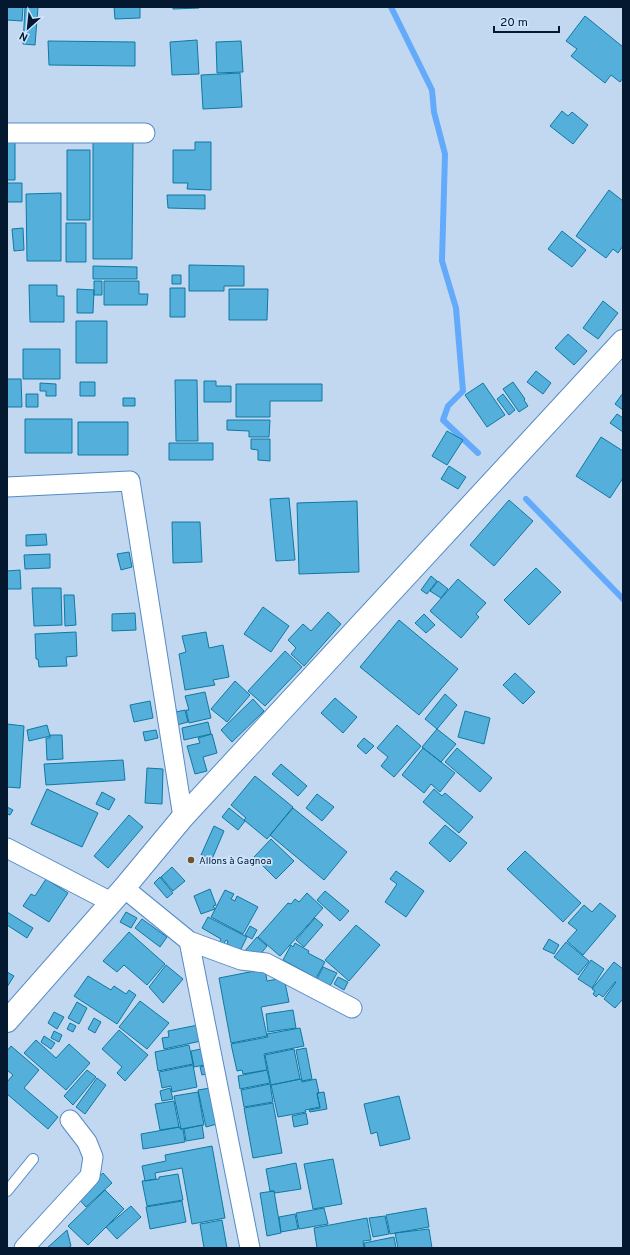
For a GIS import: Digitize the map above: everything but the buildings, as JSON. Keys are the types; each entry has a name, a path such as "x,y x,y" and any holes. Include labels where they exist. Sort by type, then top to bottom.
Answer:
{"street":[{"path":"7,133 145,133"},
{"path":"7,1021 118,895 183,817 623,341"},
{"path":"7,488 130,481 183,817"},
{"path":"7,848 118,895 189,941 241,960 266,964 352,1008"},
{"path":"189,941 250,1248"},
{"path":"24,1248 90,1176 93,1157 87,1142 70,1120"}],"lane":[{"path":"7,1191 33,1159"}],"waterway":[{"path":"391,7 432,90 434,112 445,154 442,261 456,308 463,391 448,406 443,420 478,453"},
{"path":"526,499 623,599"}],"place":[{"name":"Allons à Gagnoa","path":"191,860"}]}
